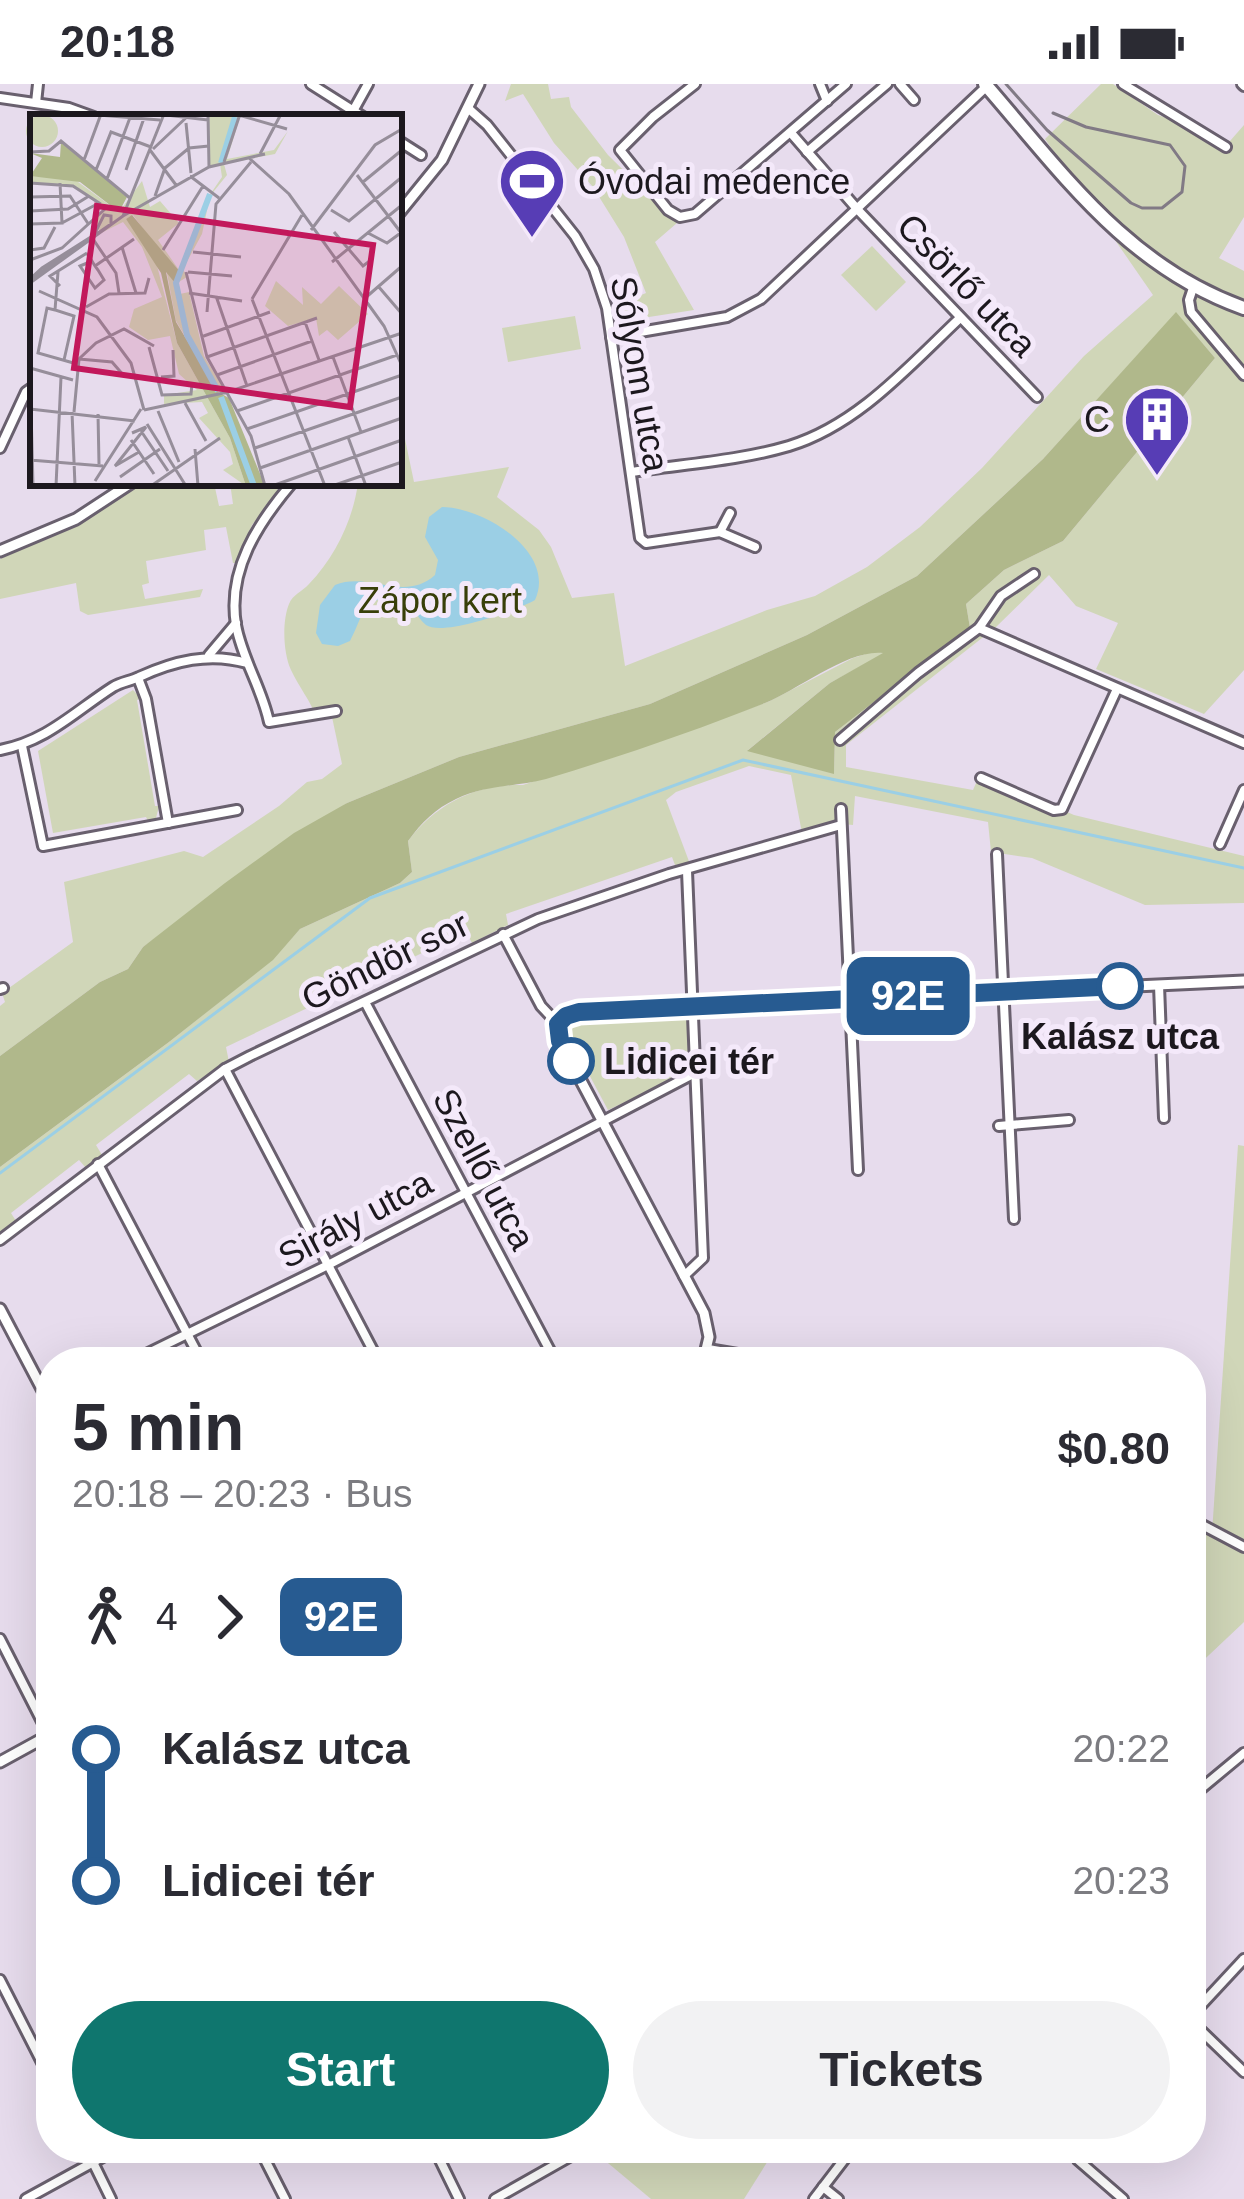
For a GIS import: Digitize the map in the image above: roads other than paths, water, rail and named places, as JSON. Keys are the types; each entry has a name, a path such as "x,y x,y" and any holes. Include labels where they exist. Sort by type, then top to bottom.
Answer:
{"main road":[{"path":"986,85 1116,231 1178,279 1244,308"}],"street":[{"path":"37,103 38,84"},
{"path":"311,84 358,114 368,84"},
{"path":"402,209 442,160 479,84"},
{"path":"695,84 620,150 673,214 695,214 846,84"},
{"path":"820,84 827,101"},
{"path":"808,152 887,84"},
{"path":"900,84 914,100"},
{"path":"1123,84 1226,147"},
{"path":"611,338 704,323 761,299 986,85"},
{"path":"0,98 68,113"},
{"name":"Sólyom utca","path":"470,109 586,253 607,308 643,541 720,532 755,547"},
{"name":"Csörlő utca","path":"791,133 1037,398"},
{"path":"402,143 421,155"},
{"path":"1193,288 1191,312 1244,375"},
{"path":"632,472 771,450 814,436 877,396 960,318"},
{"path":"0,448 30,389"},
{"path":"0,551 76,519 126,486"},
{"path":"290,486 252,536 238,578 236,623 269,722 336,711"},
{"path":"720,532 730,513"},
{"path":"839,740 979,628 1001,596 1034,574"},
{"path":"208,656 236,623"},
{"path":"979,628 1244,743"},
{"path":"0,750 22,746 55,730 118,684 153,669 208,656 248,663"},
{"path":"138,678 168,823"},
{"path":"981,778 1054,810 1063,809 1117,688"},
{"path":"22,746 43,846 237,810"},
{"path":"1220,844 1244,790"},
{"path":"841,809 858,1170"},
{"name":"Göndör sor","path":"0,1240 225,1069 503,934 841,825"},
{"path":"997,854 1004,1126 1014,1219"},
{"path":"685,1276 703,1258 687,871"},
{"path":"503,934 541,1006 558,1024 560,1041 685,1276 706,1320 708,1347"},
{"path":"558,1024 579,1012 1244,981"},
{"path":"1159,985 1164,1118"},
{"name":"Szellő utca","path":"364,1002 548,1347"},
{"path":"225,1069 372,1347"},
{"path":"602,1118 695,1073"},
{"name":"Sirály utca","path":"161,1347 328,1265 602,1118"},
{"path":"1004,1126 1069,1120"},
{"path":"98,1164 194,1347"},
{"path":"0,1309 36,1377"},
{"path":"1206,1527 1244,1547"},
{"path":"0,1639 36,1709"},
{"path":"0,1762 36,1743"},
{"path":"1206,1785 1244,1753"},
{"path":"1206,2002 1244,1959"},
{"path":"0,1980 36,2051"},
{"path":"1206,2034 1244,2072"},
{"path":"26,2199 91,2163"},
{"path":"93,2163 111,2199"},
{"path":"266,2163 284,2199"},
{"path":"441,2163 459,2199"},
{"path":"495,2199 559,2163"},
{"path":"814,2199 841,2163"},
{"path":"1081,2163 1123,2199"},
{"path":"823,2187 838,2199"}],"water":[{"path":"442,507 495,524 526,549 539,582 535,600 481,621 435,628 426,625 402,596 378,600 366,607 350,641 338,646 322,644 316,633 320,605 335,585 361,581 411,586 435,575 438,560 425,537 429,517"}],"waterway":[{"path":"0,1173 370,898 743,760 1244,868"}],"tram line":[{"path":"1006,84 1047,130 1131,203 1162,208 1182,192 1185,166 1170,145 1086,127 1053,113"}],"place":[{"name":"Óvodai medence","path":"532,240"},
{"name":"C","path":"1157,478"},
{"name":"Kalász utca","path":"1120,986"},
{"name":"Lidicei tér","path":"571,1061"}],"park label":[{"name":"Zápor kert","path":"440,600"}]}
